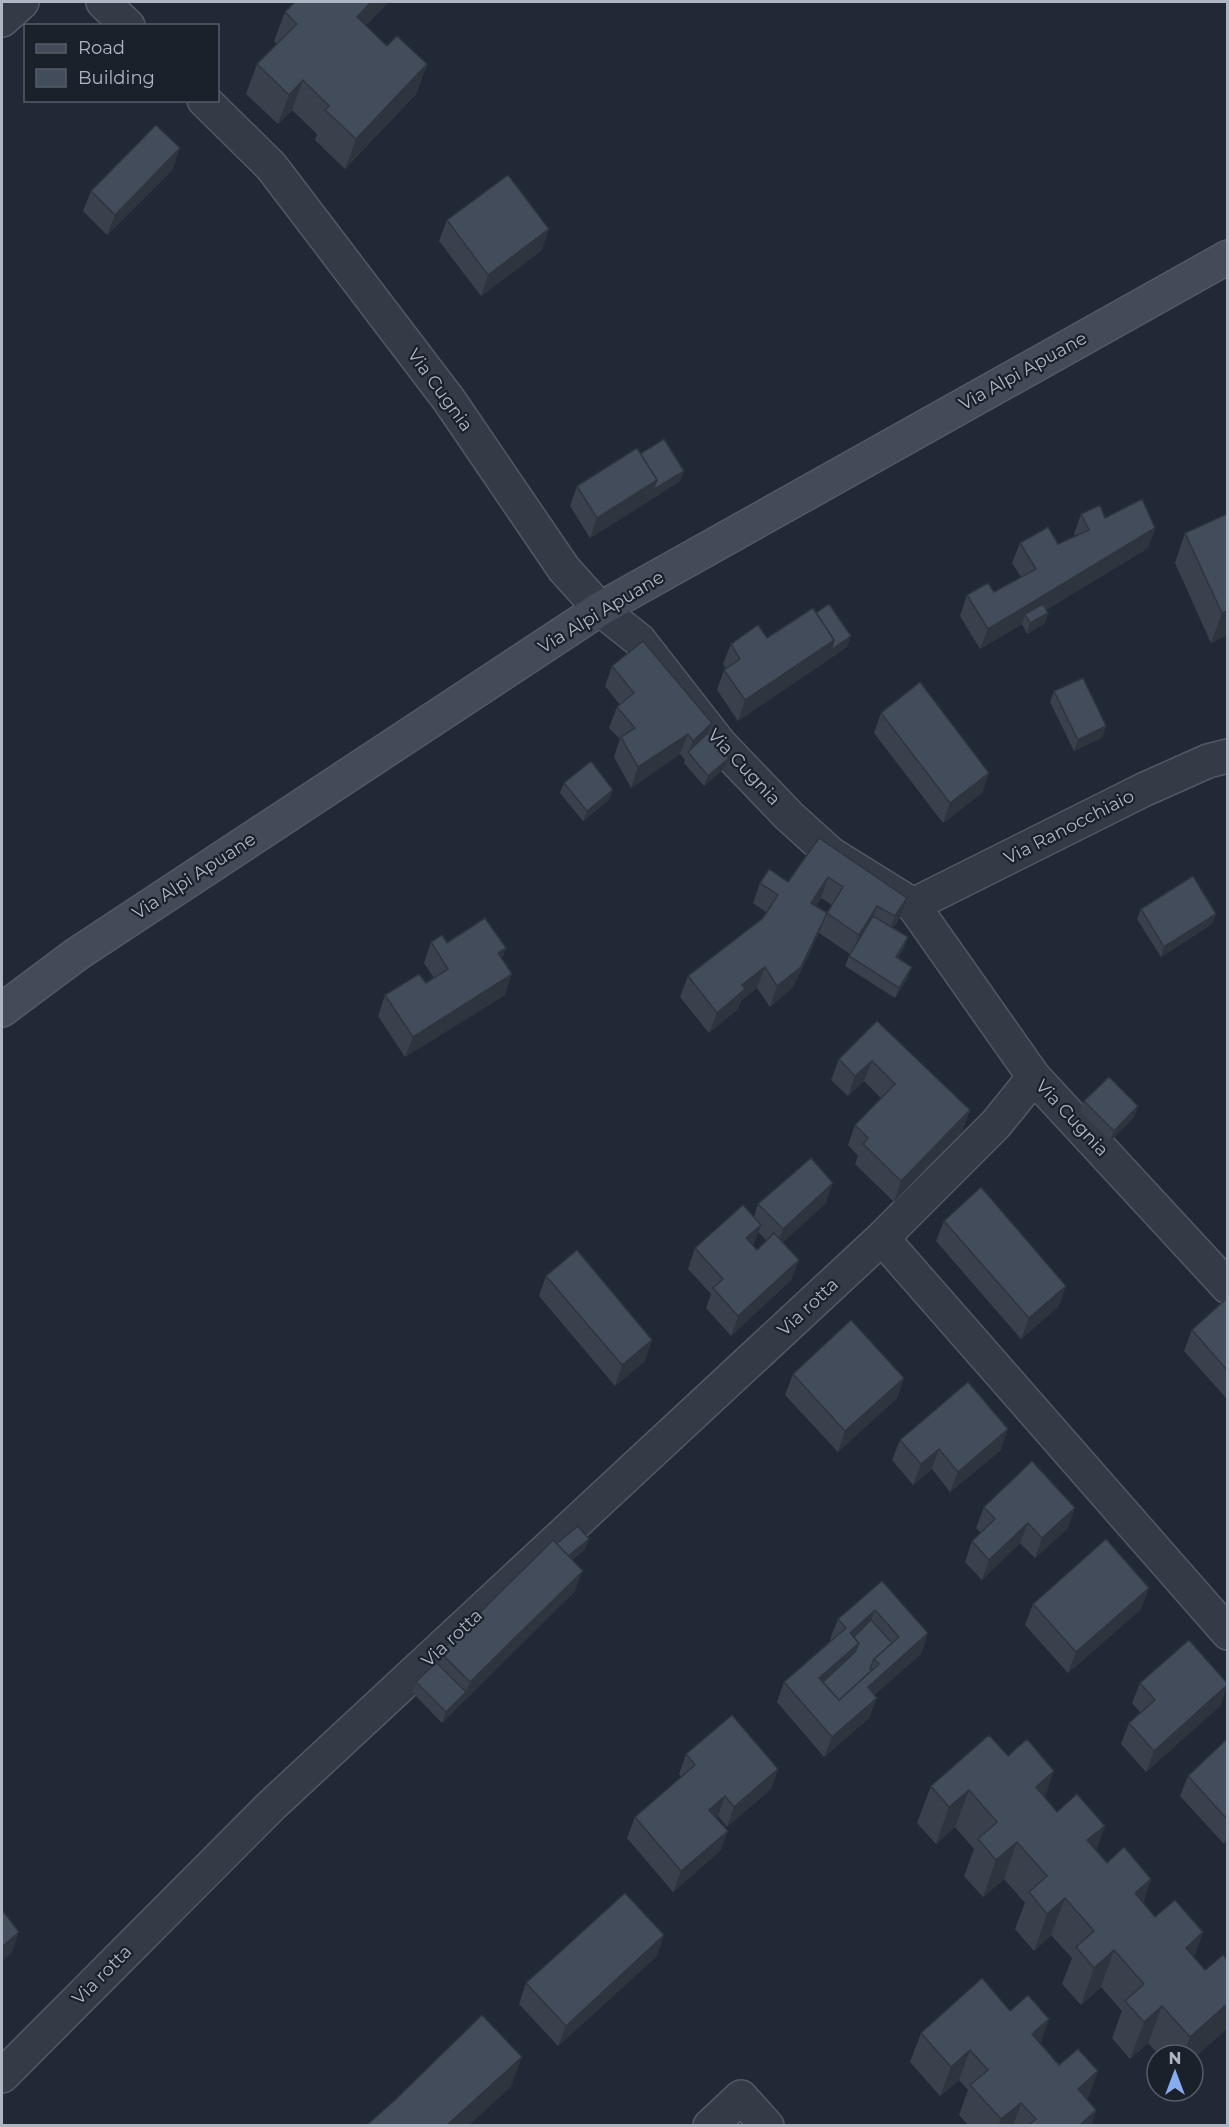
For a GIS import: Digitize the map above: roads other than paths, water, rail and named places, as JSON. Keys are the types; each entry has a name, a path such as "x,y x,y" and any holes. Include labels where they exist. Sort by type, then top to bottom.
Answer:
{"main road":[{"name":"Via Alpi Apuane","path":"2,1010 76,954 600,609 1227,257"}],"street":[{"path":"2,20 22,2"},
{"path":"103,2 126,24"},
{"name":"Via Cugnia","path":"206,102 271,166 449,400 564,569 600,609 639,640 720,744 789,816 831,854 913,905 1034,1077 1227,1287"},
{"name":"Via Ranocchiaio","path":"913,905 1143,790 1208,761 1227,756"},
{"name":"Via rotta","path":"2,2076 271,1806 882,1238 996,1124 1034,1077"},
{"path":"882,1238 1227,1633"},
{"path":"710,2126 741,2097 767,2126"}]}
